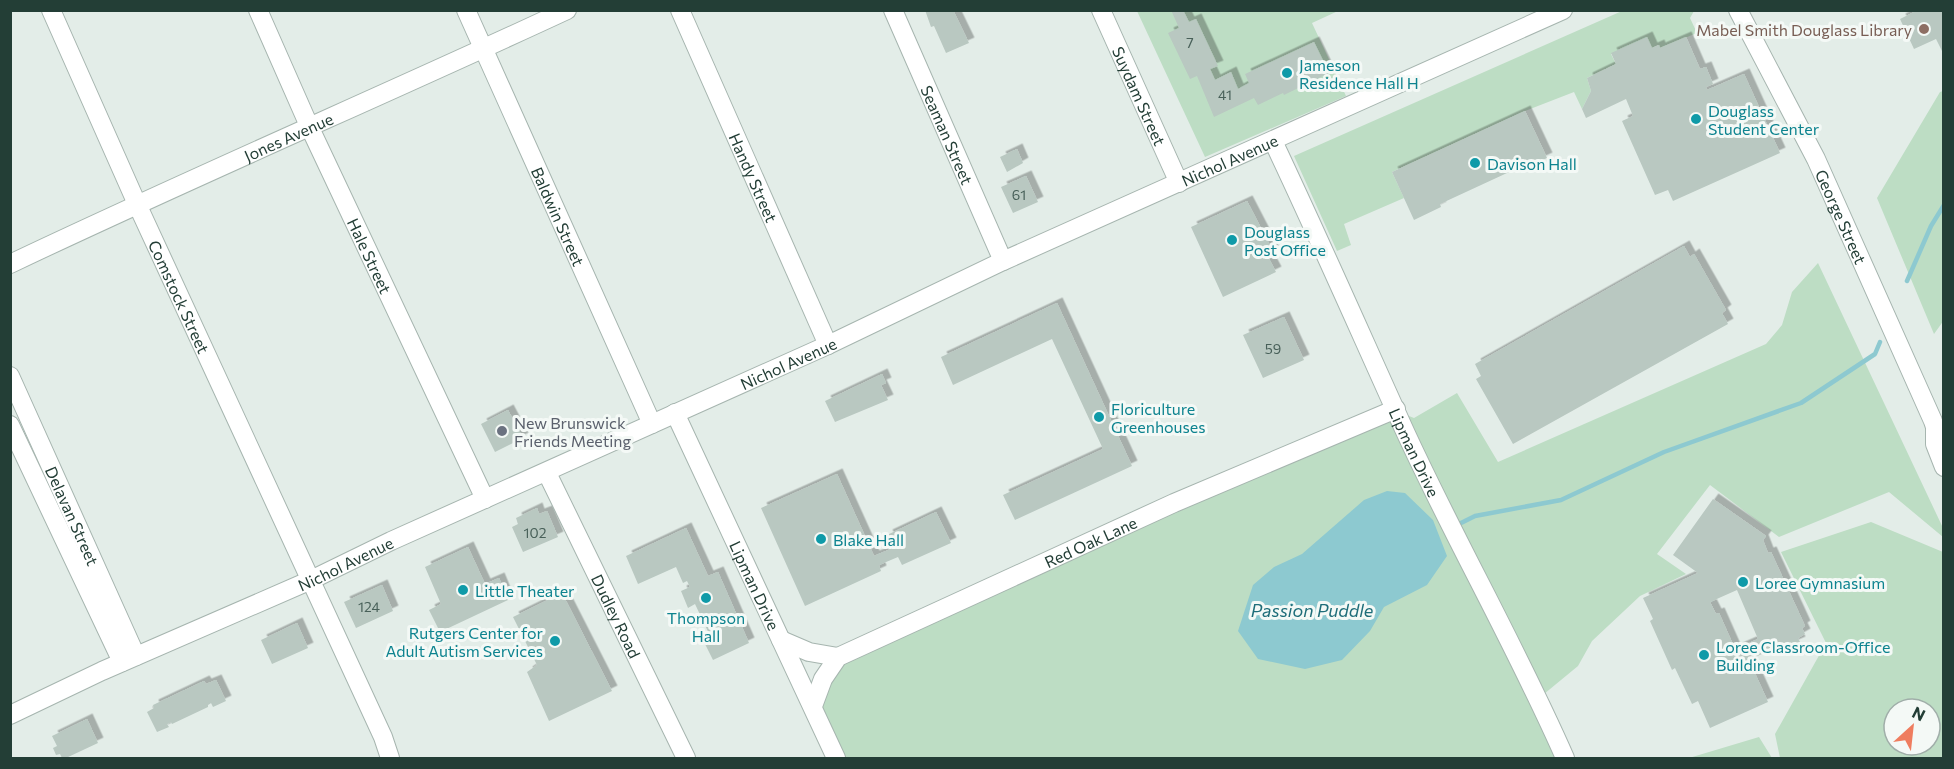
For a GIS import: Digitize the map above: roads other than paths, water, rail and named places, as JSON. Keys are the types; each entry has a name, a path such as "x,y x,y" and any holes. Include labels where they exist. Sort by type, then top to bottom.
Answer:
{"street":[{"name":"Comstock Street","path":"51,10 137,204 383,736 390,759"},
{"name":"Hale Street","path":"258,10 310,128 485,499"},
{"name":"Baldwin Street","path":"466,10 652,424"},
{"name":"Jones Avenue","path":"10,264 137,204 310,128 567,10"},
{"name":"Handy Street","path":"680,10 828,345"},
{"name":"Seaman Street","path":"893,10 1003,261"},
{"name":"Suydam Street","path":"1101,10 1179,183"},
{"name":"Nichol Avenue","path":"10,715 129,659 311,580 828,345 1003,261 1273,141 1539,16 1563,10"},
{"name":"George Street","path":"1738,10 1816,159 1939,430 1935,444 1944,467"},
{"name":"Lipman Drive","path":"1273,141 1331,263 1396,409 1540,701 1564,759"},
{"name":"Delavan Street","path":"10,376 129,659"},
{"name":"Red Oak Lane","path":"838,657 1174,503 1396,409"},
{"name":"Lipman Drive","path":"675,413 836,759"},
{"name":"Delavan Street","path":"10,425 129,659"},
{"name":"Dudley Road","path":"547,473 686,759"},
{"path":"781,640 809,652 838,657 823,679 813,706"}],"water":[{"name":"Passion Puddle","path":"1387,491 1405,493 1433,520 1447,556 1427,585 1384,607 1370,631 1342,660 1305,669 1258,659 1238,631 1253,585 1274,567 1302,554 1364,500"}],"waterway":[{"path":"1907,281 1931,226 1944,205"},
{"path":"1461,523 1475,516 1561,500 1664,452 1801,403 1875,354 1880,342"}],"place":[{"name":"Mabel Smith Douglass Library","path":"1924,29"},
{"name":"Jameson Residence Hall H","path":"1287,73"},
{"name":"Douglass Student Center","path":"1696,119"},
{"name":"Davison Hall","path":"1475,163"},
{"name":"Douglass Post Office","path":"1232,240"},
{"name":"Floriculture Greenhouses","path":"1099,417"},
{"name":"New Brunswick Friends Meeting","path":"502,431"},
{"name":"Blake Hall","path":"821,539"},
{"name":"Loree Gymnasium","path":"1743,582"},
{"name":"Little Theater","path":"463,590"},
{"name":"Thompson Hall","path":"706,598"},
{"name":"Rutgers Center for Adult Autism Services","path":"555,641"},
{"name":"Loree Classroom-Office Building","path":"1704,655"}]}
